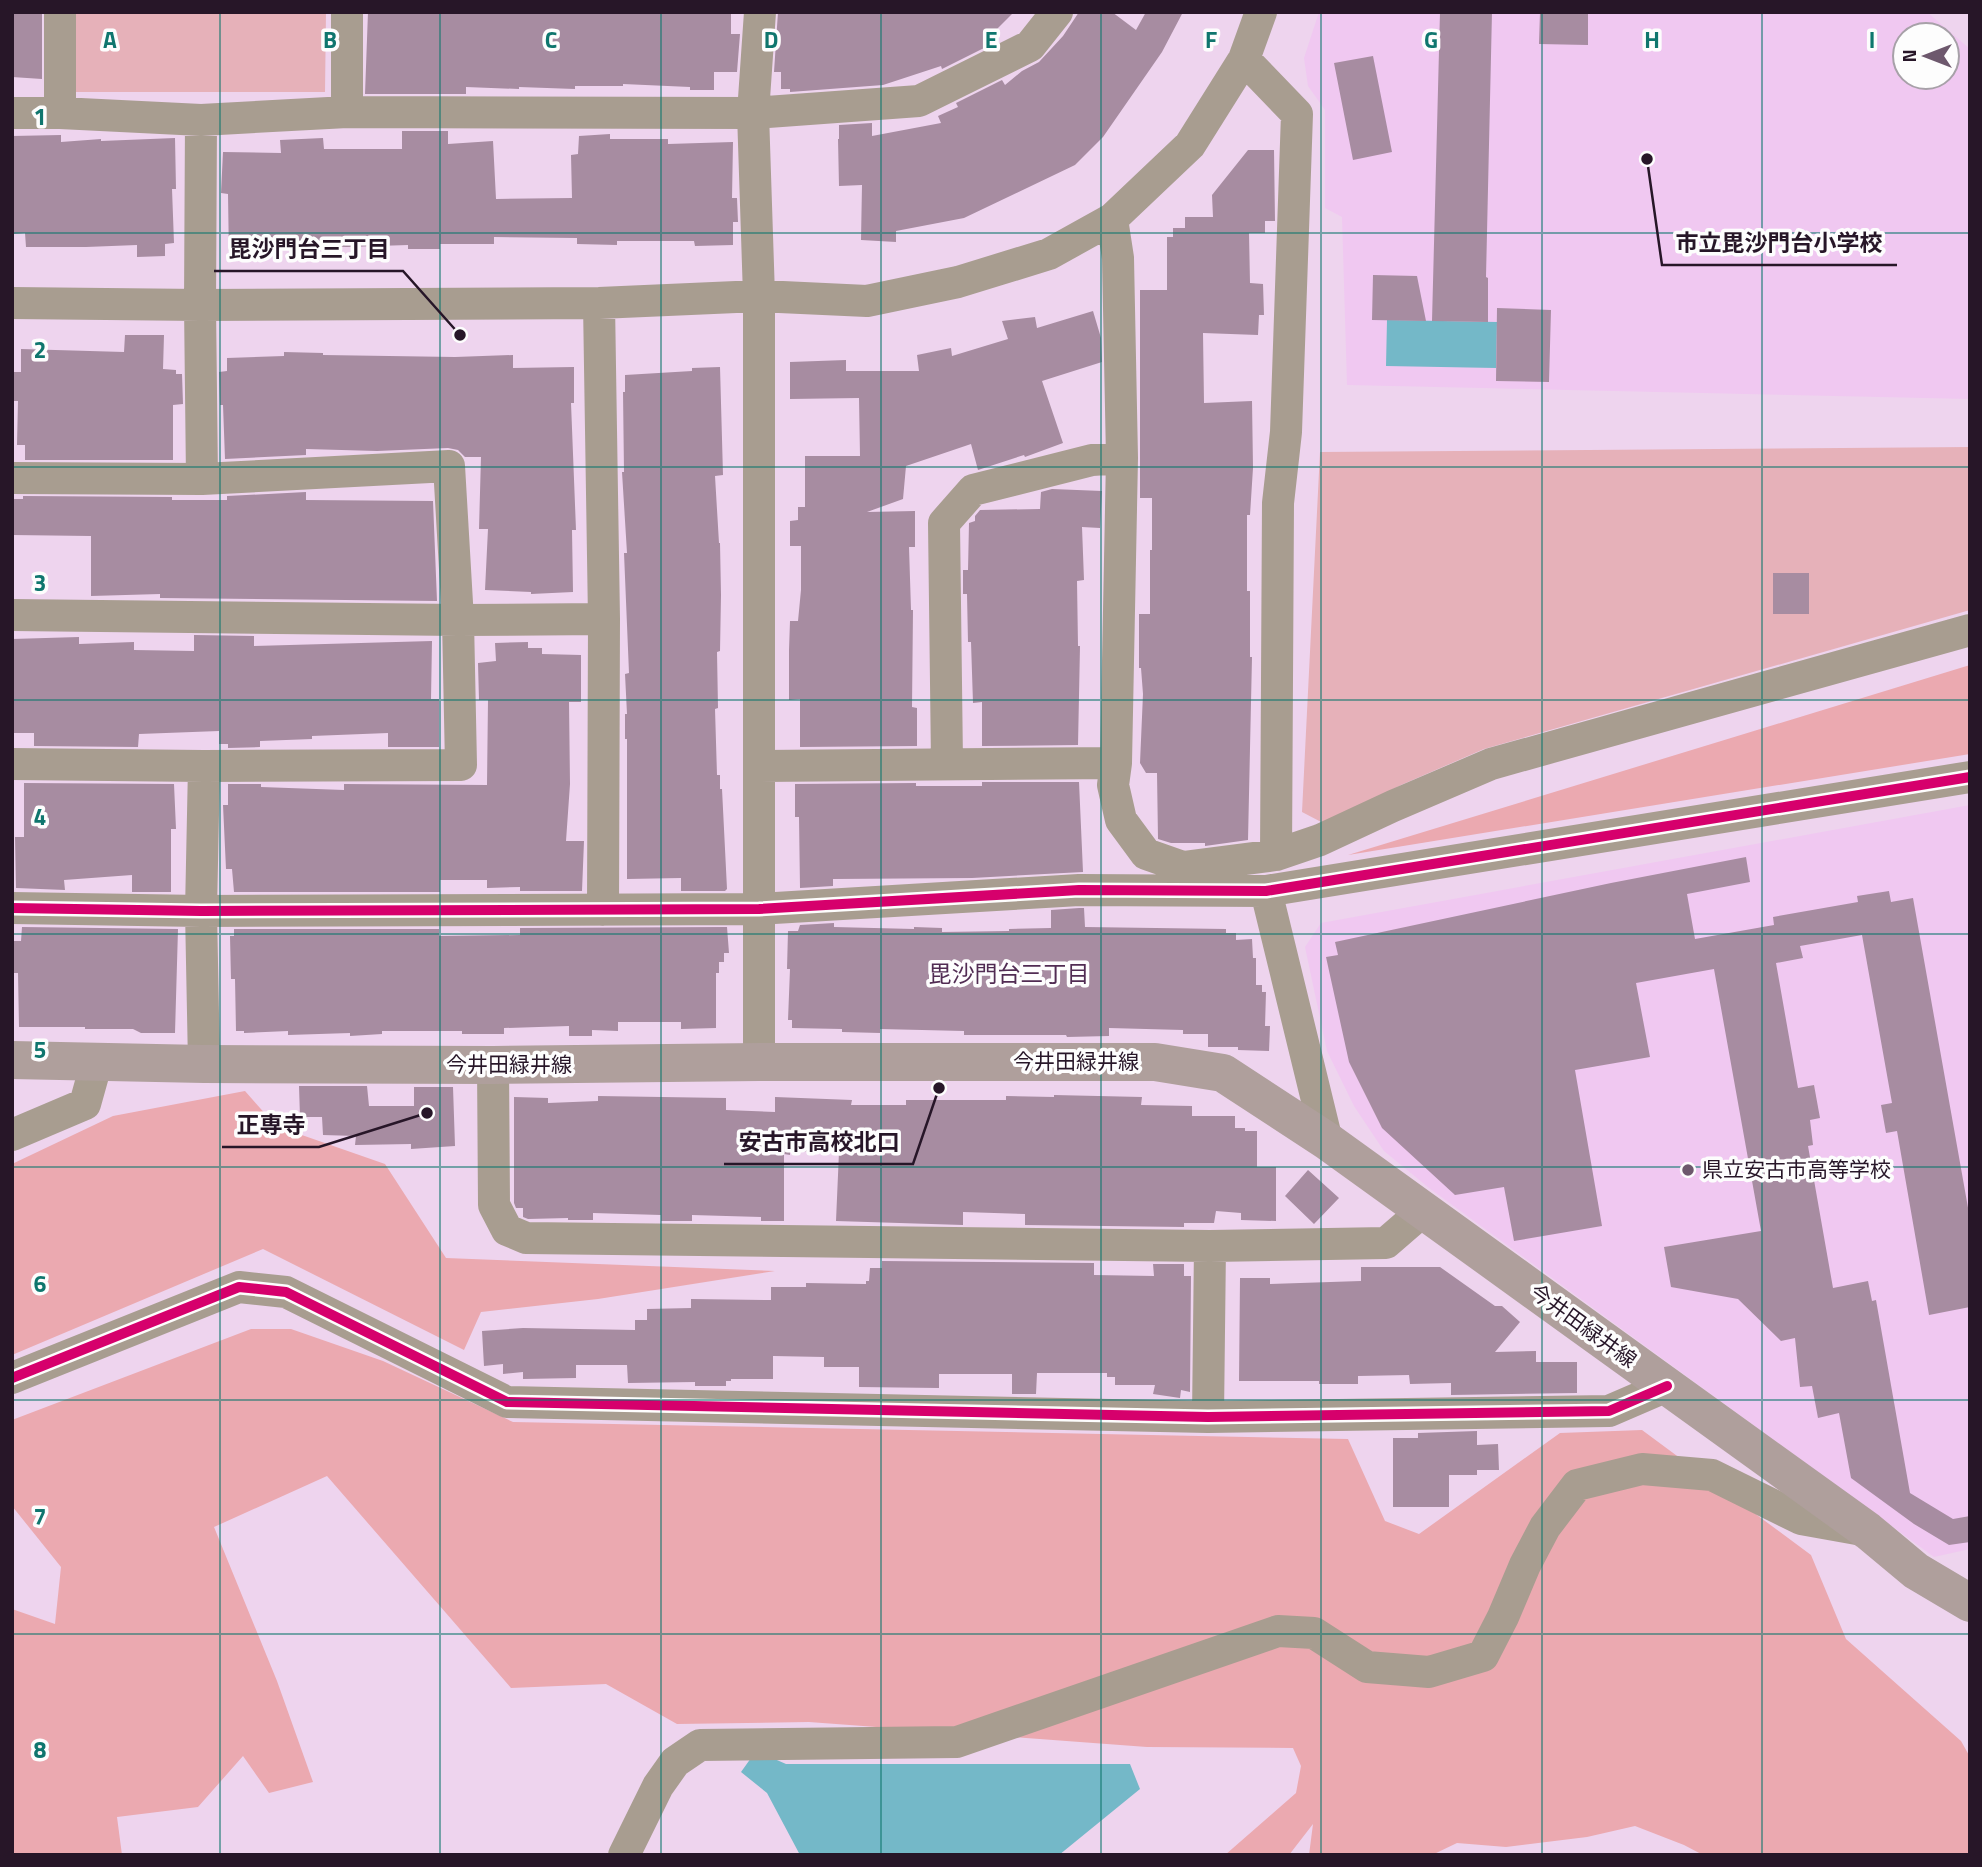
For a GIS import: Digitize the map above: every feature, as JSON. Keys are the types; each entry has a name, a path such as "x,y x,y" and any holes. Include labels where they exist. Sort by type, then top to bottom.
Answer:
{"main road":[{"name":"今井田緑井線","path":"12,1060 493,1065 1155,1062 1223,1073 1327,1141 1667,1385 1868,1531 1916,1571 1970,1603"}],"street":[{"path":"60,12 60,113"},
{"path":"347,12 347,112"},
{"path":"760,12 753,113 759,296 760,1062"},
{"path":"12,113 201,120 347,112 753,113 919,101 1030,46 1057,12"},
{"path":"12,303 599,303 759,296 867,300 958,282 1049,254 1112,219 1190,145 1244,59 1261,12"},
{"path":"1244,59 1297,114 1286,432 1278,503 1276,855"},
{"path":"201,120 202,479"},
{"path":"1112,219 1118,258 1122,458 1116,764 1113,785 1121,820 1146,854 1183,867 1276,855 1320,840 1491,764 1970,630"},
{"path":"599,303 604,619 603,910"},
{"path":"947,764 944,523 973,490 1092,460 1122,458"},
{"path":"12,478 202,479 449,466 458,620 461,765 12,764"},
{"path":"12,615 604,619"},
{"path":"760,766 1116,764"},
{"path":"204,766 201,911 204,1064"},
{"path":"12,908 201,911 759,909 1079,890 1266,891 1970,777"},
{"path":"1266,891 1327,1141"},
{"path":"12,1135 85,1104 97,1060"},
{"path":"493,1065 494,1205 507,1230 526,1238 1210,1246 1386,1243 1423,1211"},
{"path":"1208,1417 1210,1246"},
{"path":"12,1378 239,1287 286,1292 507,1402 1208,1417 1609,1411 1667,1385"},
{"path":"624,1855 658,1787 675,1762 700,1745 957,1742 1278,1630 1314,1633 1367,1667 1429,1672 1483,1656 1540,1537 1577,1485 1642,1469 1712,1475 1801,1519 1868,1531"}],"shaded area":[{"path":"74,12 326,12 325,92 74,92"},
{"path":"1319,12 1927,12 1937,21 1891,21 1891,91 1961,91 1961,41 1970,49 1970,399 1347,385 1342,217 1325,208 1325,110 1308,86 1304,58"},
{"path":"1970,447 1970,610 1484,749 1401,785 1325,824 1302,812 1320,452"},
{"path":"1970,665 1970,754 1348,855"},
{"name":"県立安古市高等学校","path":"1970,805 1970,1549 1934,1557 1429,1188 1384,1151 1354,1106 1327,1051 1305,947 1321,923"},
{"path":"245,1091 276,1126 385,1164 446,1258 775,1271 598,1299 481,1312 464,1350 263,1249 12,1355 12,1164 113,1116"},
{"path":"251,1329 291,1329 383,1361 513,1422 1348,1439 1385,1521 1419,1534 1560,1433 1642,1430 1811,1555 1846,1639 1961,1741 1970,1757 1970,1855 1703,1855 1635,1826 1587,1837 1506,1847 1457,1843 1432,1855 1309,1855 1313,1824 1289,1855 1225,1855 1296,1793 1301,1766 1293,1748 1147,1747 809,1722 677,1724 606,1684 511,1688 327,1476 214,1527 277,1681 313,1782 269,1793 243,1756 198,1807 117,1817 122,1855 12,1855 12,1609 55,1624 61,1567 12,1506 12,1420"}],"water":[{"path":"1387,320 1497,322 1496,368 1386,366"},
{"path":"756,1751 786,1764 1130,1764 1140,1789 1059,1855 800,1855 767,1793 741,1772"}],"building":[{"path":"12,12 42,12 42,79 12,77"},
{"path":"368,12 731,12 731,34 740,34 737,72 714,72 714,90 623,84 575,86 575,89 466,87 466,94 365,94"},
{"path":"778,12 1014,12 983,43 986,47 942,69 941,66 883,85 790,92 790,89 781,89 781,72 774,72"},
{"path":"1079,12 1112,12 1136,30 1146,12 1183,12 1162,52 1103,137 1075,165 964,218 896,231 896,242 861,240 862,185 839,186 839,125 872,123 872,136 941,123 938,116 958,107 956,103 1002,80 1005,85 1039,62 1063,36"},
{"path":"1440,12 1492,12 1486,277 1488,322 1432,321"},
{"path":"1540,12 1588,12 1588,45 1539,44"},
{"path":"1373,56 1392,152 1353,160 1334,63"},
{"path":"402,131 448,131 448,144 493,141 496,199 572,198 571,155 578,154 579,136 610,134 610,139 668,139 668,144 733,142 732,198 737,198 738,222 733,222 733,245 695,246 694,241 577,244 577,238 494,237 494,244 440,244 440,249 408,249 408,245 347,247 269,244 269,257 229,259 228,194 221,193 223,152 281,153 280,140 323,138 324,149 402,149"},
{"path":"61,135 61,142 175,138 176,189 172,189 174,243 165,244 165,256 137,257 137,245 26,247 25,233 14,234 12,136"},
{"path":"1248,150 1274,150 1275,221 1265,221 1265,233 1249,233 1250,283 1263,284 1264,315 1259,315 1258,335 1203,333 1204,403 1252,401 1253,468 1250,515 1247,515 1247,591 1250,591 1252,657 1248,840 1205,846 1205,843 1171,843 1158,839 1157,773 1146,773 1140,763 1143,694 1139,668 1139,614 1150,614 1152,498 1140,498 1140,290 1167,290 1167,237 1173,237 1173,228 1185,228 1185,217 1213,217 1212,195"},
{"path":"1373,275 1417,276 1426,321 1372,320"},
{"path":"1497,308 1551,310 1549,382 1496,381"},
{"path":"1093,311 1101,338 1102,362 1042,381 1063,443 978,470 971,444 906,466 903,499 867,512 915,511 915,547 909,547 913,610 912,707 917,708 917,746 800,747 800,699 789,700 789,650 790,621 798,621 801,546 790,546 790,521 798,520 798,507 805,507 805,456 860,456 859,398 790,399 790,362 846,360 846,371 919,371 917,355 951,348 952,356 1008,339 1002,321 1035,317 1037,328"},
{"path":"125,335 164,335 163,369 176,370 176,374 182,374 183,404 173,405 173,460 25,460 25,445 17,445 18,401 12,401 13,372 21,372 21,349 124,352"},
{"path":"284,352 455,357 513,355 513,368 574,367 574,403 571,403 576,530 572,530 573,592 531,594 485,590 488,529 479,529 481,457 465,457 458,450 448,448 377,451 306,449 306,455 225,459 219,372 227,371 227,358 284,356"},
{"path":"720,367 723,475 715,476 721,595 720,651 717,652 718,708 715,709 717,775 720,775 722,789 727,889 681,891 681,878 627,879 625,674 629,673 624,553 627,553 622,472 623,392 625,375"},
{"path":"1052,489 1102,491 1100,528 1082,527 1084,580 1077,581 1080,646 1078,745 982,746 982,702 973,703 967,594 963,594 963,570 968,570 969,523 975,521 980,510 1040,509 1041,492"},
{"path":"306,492 306,500 433,501 437,601 160,598 160,594 91,596 91,536 12,535 12,499 23,499 23,496 227,500 227,496"},
{"path":"1773,573 1809,573 1809,614 1773,614"},
{"path":"194,635 254,636 254,646 432,641 431,699 439,699 439,747 388,747 388,733 312,736 312,739 260,741 260,747 228,748 228,744 219,744 219,731 139,734 138,747 34,746 34,733 12,733 12,639 79,637 79,644 134,642 134,650 194,651"},
{"path":"528,642 528,648 542,648 542,654 581,655 581,702 569,702 570,784 566,841 584,841 582,891 520,891 520,887 487,888 487,880 440,880 440,892 234,892 232,869 226,869 223,805 228,805 228,784 344,790 344,784 487,785 488,700 479,700 478,663 496,661 495,643"},
{"path":"982,782 1079,782 1083,872 972,878 833,879 833,886 800,888 799,817 795,817 795,784 916,783 916,786 982,786"},
{"path":"24,783 174,784 176,829 171,829 171,892 132,892 132,875 64,880 65,890 16,888 15,837 24,837"},
{"path":"1746,857 1750,882 1687,894 1695,939 1774,925 1773,917 1858,902 1857,896 1889,891 1891,902 1913,898 1970,1219 1970,1307 1929,1315 1897,1131 1886,1133 1881,1105 1892,1103 1862,935 1800,946 1803,958 1776,963 1798,1088 1814,1085 1820,1118 1810,1120 1813,1145 1808,1146 1833,1288 1868,1281 1872,1301 1876,1300 1910,1493 1953,1519 1970,1516 1970,1542 1949,1545 1914,1524 1851,1478 1839,1413 1818,1418 1812,1386 1800,1387 1795,1338 1781,1341 1738,1299 1671,1287 1664,1247 1761,1231 1714,969 1636,983 1650,1057 1575,1070 1602,1226 1514,1241 1504,1187 1455,1195 1382,1128 1349,1062 1326,957 1338,955 1335,942"},
{"path":"1084,908 1085,927 1226,929 1226,933 1236,933 1236,940 1252,939 1253,958 1256,958 1256,985 1262,985 1262,992 1266,992 1265,1026 1270,1026 1269,1051 1208,1047 1208,1034 1183,1034 1183,1030 1109,1028 1109,1036 1067,1037 964,1035 964,1031 880,1029 880,1033 792,1028 792,1020 788,1020 788,931 798,931 800,925 834,923 834,927 942,928 942,932 1009,931 1051,928 1051,910"},
{"path":"22,927 178,929 175,1033 141,1033 133,1029 85,1027 19,1027 18,973 13,973 13,941 21,941"},
{"path":"727,927 729,953 724,953 724,962 719,962 719,973 716,973 716,1028 681,1029 681,1022 618,1022 618,1031 592,1030 592,1036 569,1036 569,1026 504,1028 504,1034 382,1031 382,1034 350,1036 350,1033 288,1035 288,1031 236,1031 235,979 231,979 230,936 234,936 234,929 439,929 439,936 520,935 520,928"},
{"path":"299,1086 367,1086 369,1106 414,1106 414,1087 453,1087 455,1146 411,1149 411,1144 355,1145 356,1136 323,1135 322,1117 300,1117"},
{"path":"598,1096 726,1098 726,1110 775,1112 775,1097 852,1100 851,1105 906,1105 906,1100 1006,1100 1006,1096 1142,1097 1141,1105 1192,1106 1192,1116 1235,1116 1235,1128 1257,1131 1257,1167 1276,1167 1276,1221 1241,1220 1241,1213 1216,1211 1214,1223 1184,1223 1184,1227 1025,1225 1025,1214 963,1212 963,1225 836,1221 839,1152 790,1151 790,1155 784,1154 784,1221 761,1221 761,1217 692,1215 692,1221 661,1221 661,1215 593,1213 593,1220 528,1219 523,1217 523,1208 516,1208 514,1203 514,1097 548,1098 548,1103 598,1101"},
{"path":"1308,1170 1339,1198 1314,1224 1285,1196"},
{"path":"882,1261 1094,1263 1094,1275 1154,1276 1153,1264 1184,1264 1184,1276 1191,1276 1190,1392 1181,1390 1180,1398 1153,1394 1155,1385 1115,1385 1115,1377 1107,1377 1107,1373 1037,1373 1036,1394 1012,1394 1012,1374 939,1374 939,1388 859,1387 859,1367 824,1367 824,1357 773,1356 773,1379 731,1379 726,1381 726,1386 695,1386 695,1382 628,1383 627,1365 576,1365 576,1378 523,1379 523,1372 503,1374 503,1364 484,1366 482,1331 523,1328 635,1330 635,1320 647,1320 647,1309 691,1308 691,1299 771,1300 771,1287 806,1287 806,1283 866,1284 866,1281 869,1281 870,1268 882,1268"},
{"path":"1361,1267 1440,1267 1495,1306 1502,1306 1520,1322 1495,1352 1536,1351 1536,1362 1577,1362 1577,1393 1451,1395 1451,1383 1410,1384 1409,1375 1358,1376 1358,1384 1239,1381 1240,1278 1270,1278 1270,1284 1361,1281"},
{"path":"1477,1431 1477,1445 1498,1444 1499,1470 1477,1470 1477,1475 1449,1475 1449,1507 1393,1507 1393,1438 1418,1438 1418,1433"}],"cycle path":[{"path":"12,908 201,911 759,909 1079,890 1266,891 1970,777"},
{"path":"12,1378 239,1287 286,1292 507,1402 1208,1417 1609,1411 1667,1386"}],"place":[{"name":"市立毘沙門台小学校","path":"1647,159"},
{"name":"毘沙門台三丁目","path":"460,335"},
{"name":"安古市高校北口","path":"939,1088"},
{"name":"正専寺","path":"427,1113"},
{"name":"県立安古市高等学校","path":"1688,1170"}],"district":[{"name":"毘沙門台三丁目","path":"1009,974"}]}
